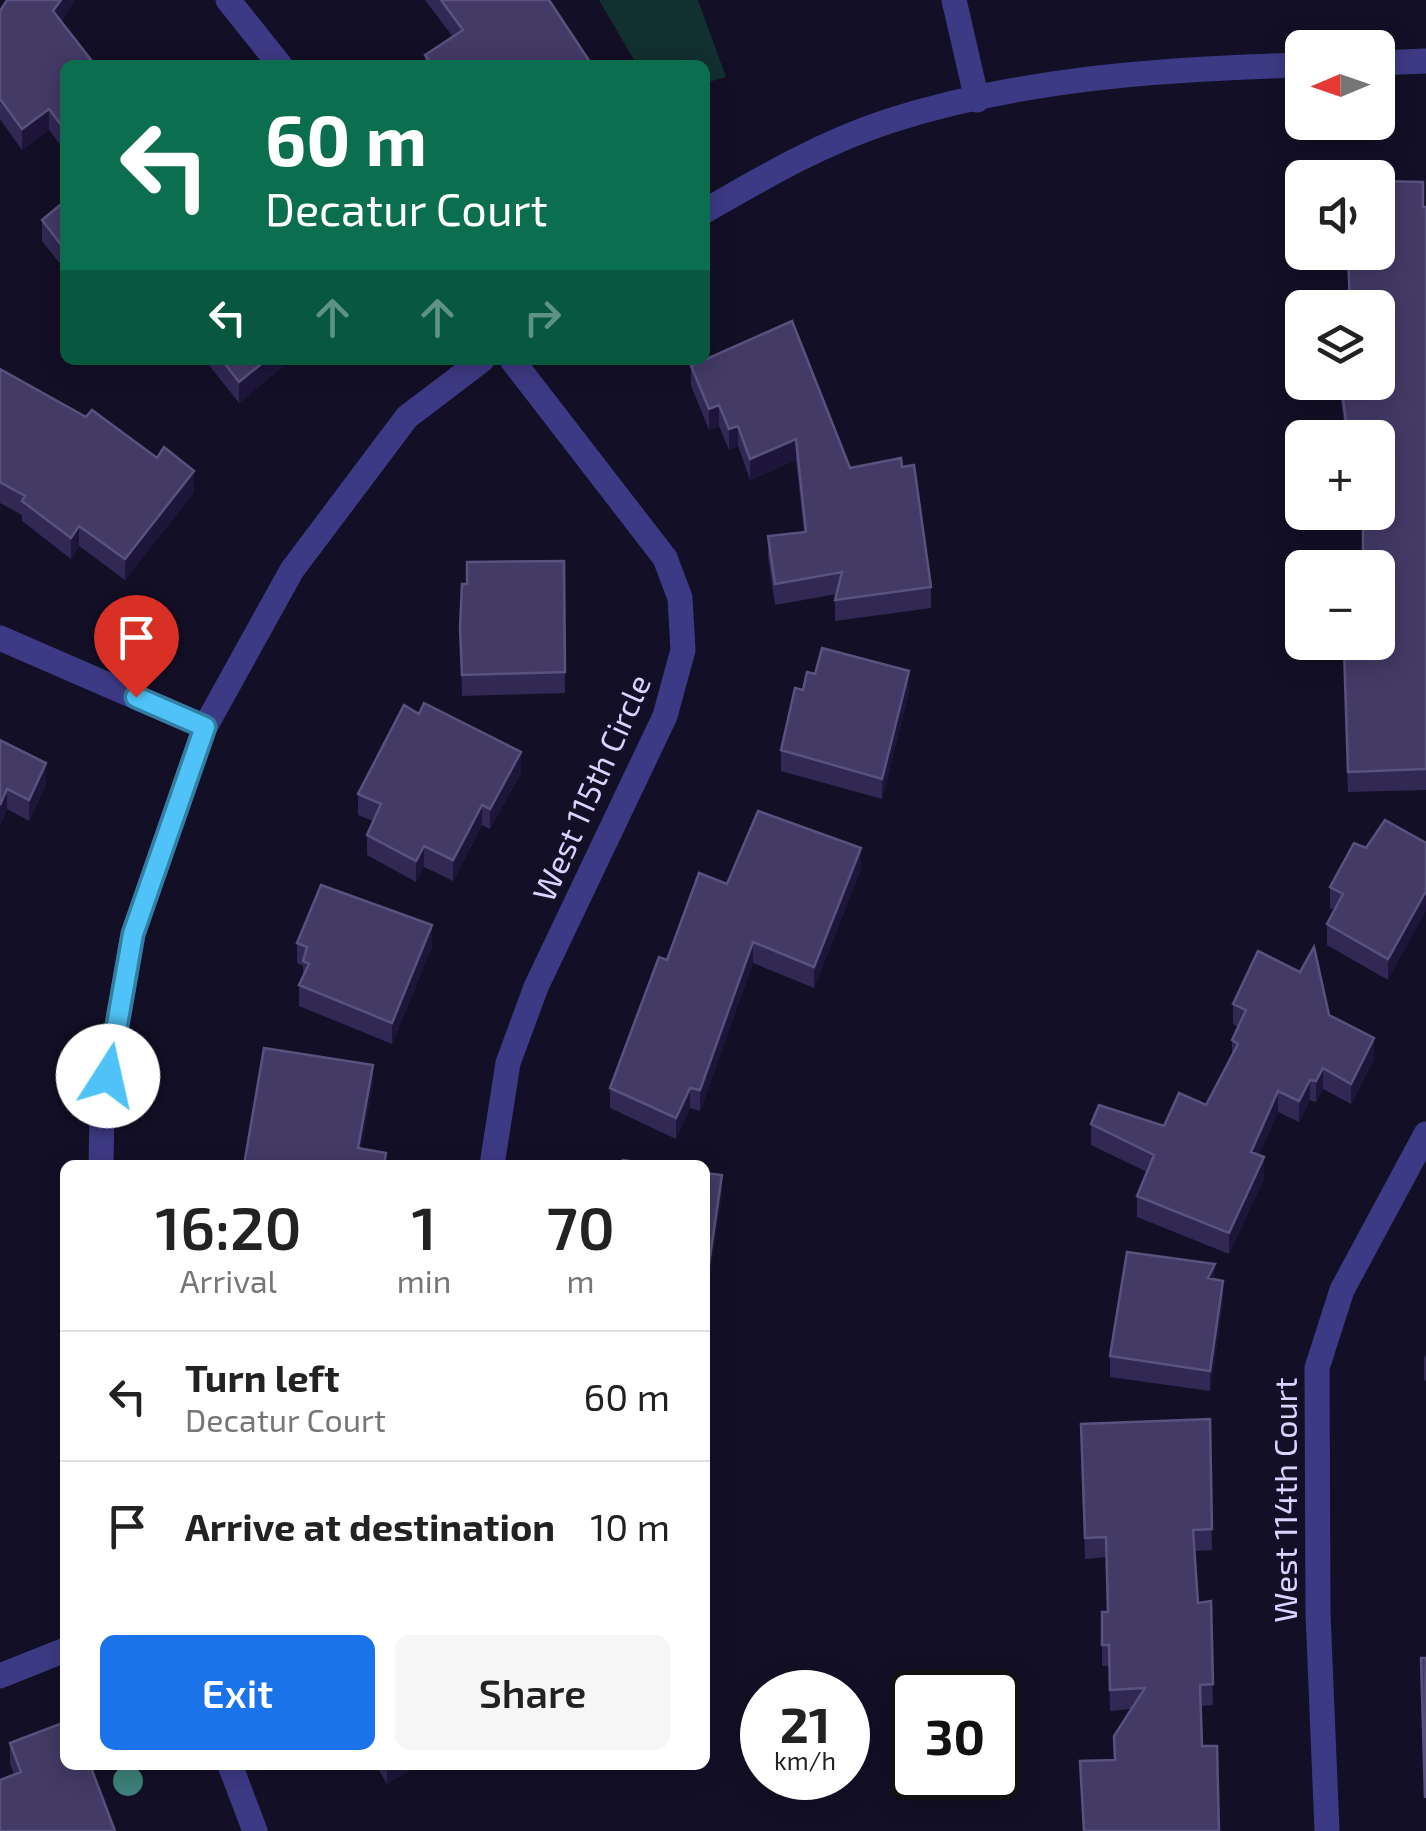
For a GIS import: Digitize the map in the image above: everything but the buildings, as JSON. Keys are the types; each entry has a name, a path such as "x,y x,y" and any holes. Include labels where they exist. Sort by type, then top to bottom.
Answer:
{"street":[{"path":"228,0 276,60"},
{"path":"954,0 978,100"},
{"path":"1395,62 1426,61"},
{"path":"710,208 826,146 890,121 1133,71 1285,66"},
{"path":"101,1160 102,1112 133,934 205,727 292,570 407,418 476,365"},
{"name":"West 115th Circle","path":"493,1160 508,1063 536,987 665,716 683,650 680,598 665,558 516,365"},
{"path":"0,638 205,727"},
{"name":"West 114th Court","path":"1327,1831 1318,1614 1317,1368 1342,1290 1426,1136"},
{"path":"0,1676 60,1652"},
{"path":"232,1770 255,1831"}],"green space":[{"path":"599,0 698,0 726,77 710,82 710,60 634,60"}],"route":[{"path":"108,1076 133,934 205,727 136,697"}]}
